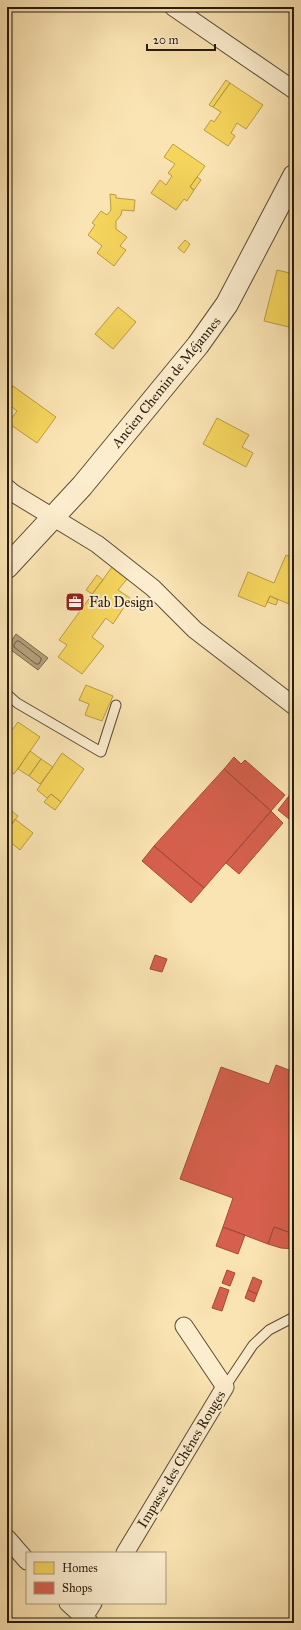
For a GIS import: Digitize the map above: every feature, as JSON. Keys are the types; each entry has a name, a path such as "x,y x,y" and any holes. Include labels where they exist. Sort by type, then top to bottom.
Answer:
{"street":[{"path":"173,7 294,90"},
{"name":"Ancien Chemin de Méjannes","path":"7,567 82,486 198,345 227,304 294,176"},
{"path":"7,488 97,544 153,588 194,630 294,706"},
{"name":"Impasse des Chênes Rouges","path":"126,1552 226,1387 184,1326"},
{"path":"7,1538 26,1560"},
{"path":"69,1604 86,1621 93,1604"}],"lane":[{"path":"7,694 16,703 101,752 116,705"},
{"path":"226,1387 254,1345 269,1330 294,1317"}],"water":[{"path":"16,634 48,658 38,670 7,647"}],"building: Homes":[{"path":"226,80 230,83 213,107 209,105"},
{"path":"230,83 263,105 246,129 237,123 231,133 235,136 228,146 204,130 211,120 214,122 221,112 213,107"},
{"path":"173,144 205,166 190,187 194,190 187,201 184,199 176,210 151,193 160,180 166,185 172,176 168,173 175,164 164,157"},
{"path":"197,177 201,180 194,190 190,187"},
{"path":"110,194 116,195 116,198 135,200 134,211 122,210 121,215 116,221 116,229 127,237 120,246 126,250 114,266 97,253 102,246 88,235 95,225 92,223 101,211 107,215 111,210"},
{"path":"7,230 10,230 11,244 7,244"},
{"path":"185,240 190,244 184,253 178,248"},
{"path":"277,270 294,274 294,313 292,313 289,327 264,321"},
{"path":"118,307 136,322 113,349 95,334"},
{"path":"13,386 56,417 37,443 8,423 17,411 7,403 7,394"},
{"path":"217,418 249,435 242,447 253,453 246,467 203,444"},
{"path":"286,555 294,559 294,593 289,604 270,596 265,607 238,596 248,572 274,583"},
{"path":"112,567 127,579 118,590 130,598 113,624 106,618 92,637 104,646 82,674 58,657 67,645 59,640"},
{"path":"97,575 103,580 92,594 86,590"},
{"path":"270,596 278,600 276,605 267,602"},
{"path":"86,685 113,696 102,721 85,715 89,704 79,700"},
{"path":"18,722 40,737 14,774 7,769 7,737"},
{"path":"30,751 41,759 29,776 18,769"},
{"path":"62,753 84,769 61,802 51,794 47,798 37,790"},
{"path":"41,759 53,767 40,784 29,776"},
{"path":"51,794 61,802 55,810 44,802"},
{"path":"7,807 18,816 12,824 7,820"},
{"path":"15,819 33,833 20,850 10,842 7,846 7,820 12,824"}],"building: Shops":[{"path":"234,757 241,764 245,760 285,795 271,811 224,769"},
{"path":"224,769 271,811 204,888 154,846"},
{"path":"292,792 294,794 294,823 278,810"},
{"path":"271,811 283,823 239,874 226,863"},
{"path":"154,846 204,888 191,903 142,861"},
{"path":"155,955 167,959 162,972 150,969"},
{"path":"276,1065 294,1072 294,1234 274,1227 268,1244 223,1227 233,1198 180,1179 221,1067 269,1084"},
{"path":"223,1227 245,1235 238,1254 216,1246"},
{"path":"274,1227 294,1234 294,1249 281,1248 268,1244"},
{"path":"227,1270 235,1273 230,1286 222,1283"},
{"path":"253,1277 262,1281 257,1294 248,1290"},
{"path":"220,1287 229,1290 222,1311 212,1308"},
{"path":"248,1290 257,1294 254,1302 245,1298"}],"place":[{"name":"Fab Design","path":"75,602"}]}
